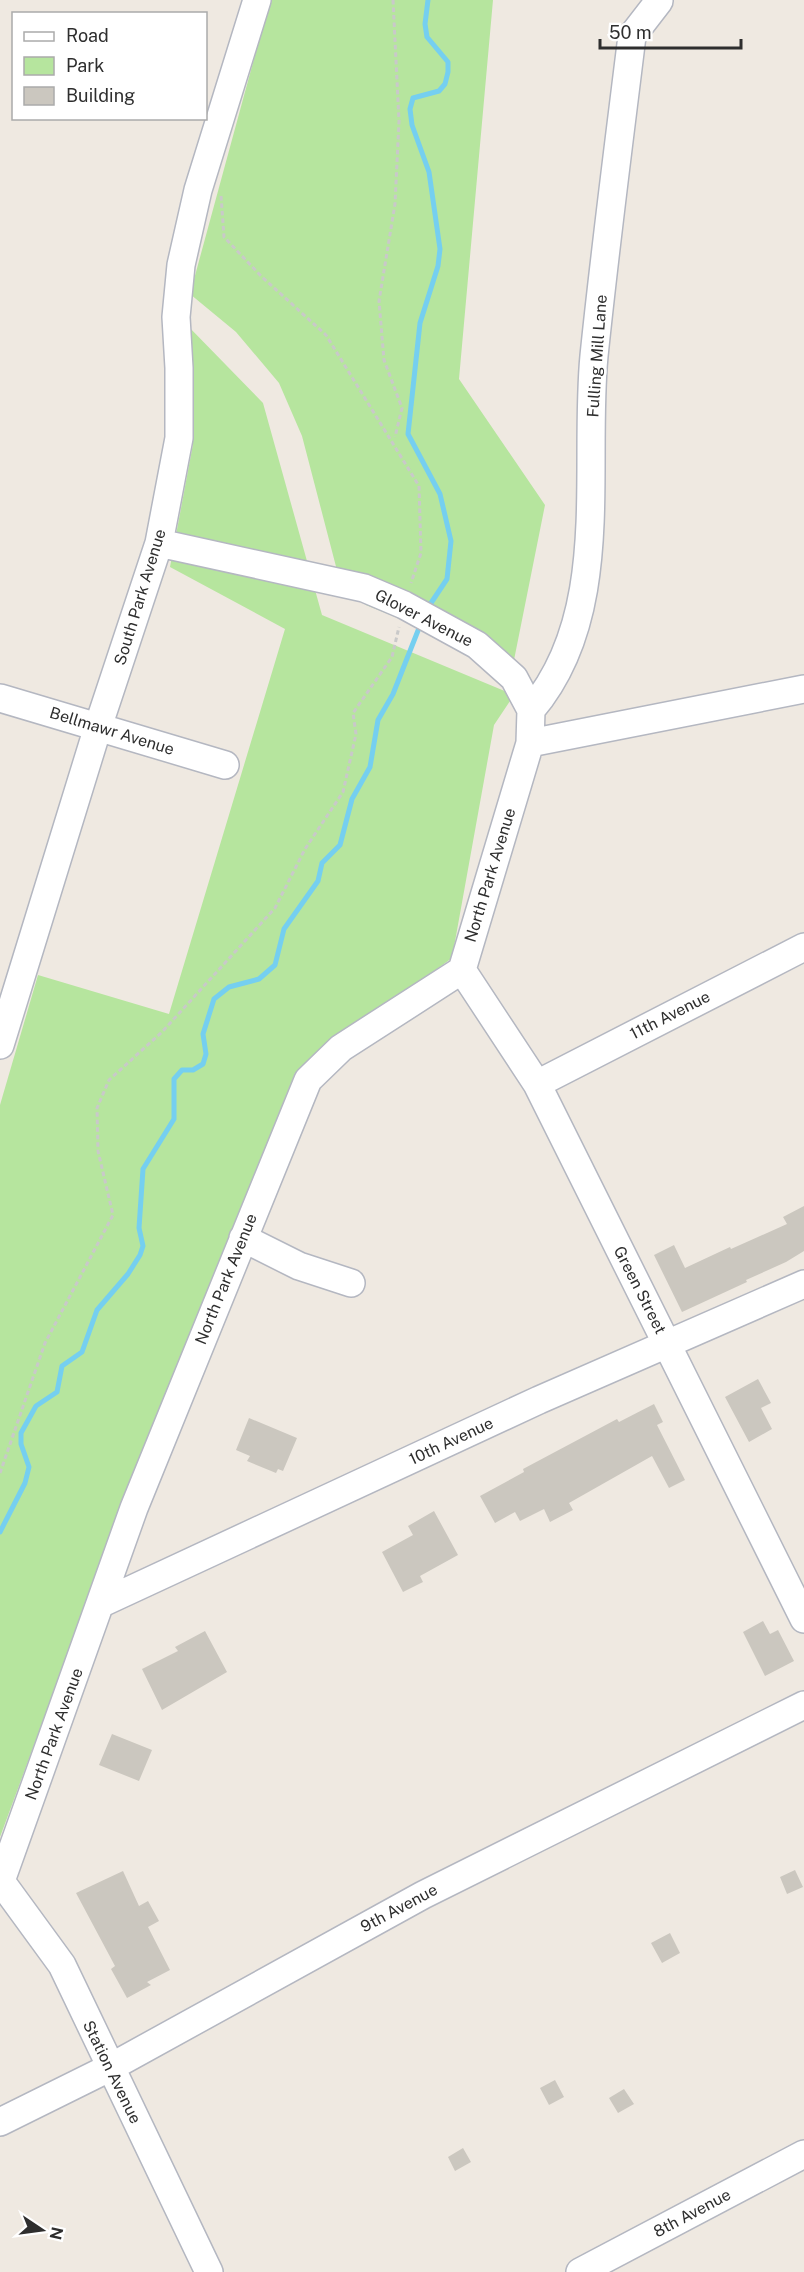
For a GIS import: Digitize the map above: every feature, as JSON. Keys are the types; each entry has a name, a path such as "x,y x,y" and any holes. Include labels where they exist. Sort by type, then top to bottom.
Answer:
{"street":[{"name":"South Park Avenue","path":"0,1045 98,727 159,543 179,438 178,297 181,265 198,190 257,0"},
{"name":"Fulling Mill Lane","path":"531,710 550,688 573,628 588,567 594,358 632,36 659,1"},
{"name":"Glover Avenue","path":"159,543 364,588 477,645 514,678 531,710 530,743"},
{"path":"530,743 804,689"},
{"name":"Bellmawr Avenue","path":"0,698 225,765"},
{"name":"North Park Avenue","path":"0,1881 134,1508 308,1080 341,1048 462,970 530,743"},
{"name":"11th Avenue","path":"537,1084 804,947"},
{"name":"Green Street","path":"462,970 537,1084 804,1619"},
{"path":"243,1238 299,1266 351,1283"},
{"name":"10th Avenue","path":"100,1604 539,1400 804,1284"},
{"name":"9th Avenue","path":"0,2122 111,2067 423,1895 804,1706"},
{"name":"Station Avenue","path":"0,1881 62,1965 209,2272"},
{"name":"8th Avenue","path":"580,2272 804,2154"}],"path":[{"path":"393,0 399,122 395,204 379,301 384,360 402,408 395,437"},
{"path":"0,1473 45,1343 113,1215 98,1151 97,1108 109,1080 162,1032 275,908 305,849 343,792 356,734 353,713 392,657 417,613 421,553 419,486 326,335 261,276 224,237 222,185"}],"green space":[{"path":"270,0 493,0 459,379 545,505 513,665 366,605 339,578 302,436 279,383 236,332 190,294"},
{"path":"186,324 263,403 322,615 514,695 494,725 452,958 295,1073 127,1494 0,1837 0,1105 38,975 169,1014 285,629 170,567 193,444"}],"building":[{"path":"804,1206 804,1251 746,1280 747,1282 682,1312 654,1255 674,1245 685,1268 787,1224 783,1217"},
{"path":"758,1379 771,1403 761,1408 772,1429 749,1442 725,1397"},
{"path":"654,1404 663,1422 657,1425 685,1480 669,1488 652,1456 569,1503 573,1510 550,1522 544,1509 520,1521 515,1512 495,1523 480,1496 524,1472 523,1469 617,1419 619,1422"},
{"path":"249,1418 297,1438 283,1471 278,1469 276,1473 247,1461 250,1456 236,1450"},
{"path":"434,1511 458,1555 420,1576 423,1582 403,1592 382,1552 413,1535 408,1526"},
{"path":"763,1621 770,1634 778,1630 794,1661 765,1676 743,1632"},
{"path":"205,1631 227,1672 162,1710 142,1669 178,1651 175,1647"},
{"path":"112,1734 152,1750 139,1781 99,1765"},
{"path":"795,1870 803,1887 787,1894 780,1877"},
{"path":"123,1871 139,1906 148,1901 159,1921 148,1927 170,1970 147,1982 151,1985 127,1998 111,1969 115,1966 76,1893"},
{"path":"670,1933 680,1953 662,1963 651,1943"},
{"path":"555,2080 564,2097 549,2105 540,2088"},
{"path":"624,2089 634,2104 618,2113 609,2098"},
{"path":"463,2148 471,2162 455,2171 448,2157"}],"waterway":[{"path":"427,609 447,579 451,541 440,494 408,434 420,323 438,266 440,249 429,172 412,125 410,109 413,98 439,91 445,84 448,72 448,62 427,37 425,24 428,0"},
{"path":"0,1532 25,1483 29,1467 21,1444 21,1433 36,1406 57,1392 62,1366 82,1352 97,1310 128,1274 140,1255 143,1246 139,1228 143,1169 174,1119 174,1079 182,1070 193,1070 203,1064 206,1054 203,1034 214,999 229,987 259,979 275,965 284,929 318,881 322,863 340,845 352,799 370,767 378,720 393,694 421,623"}]}
